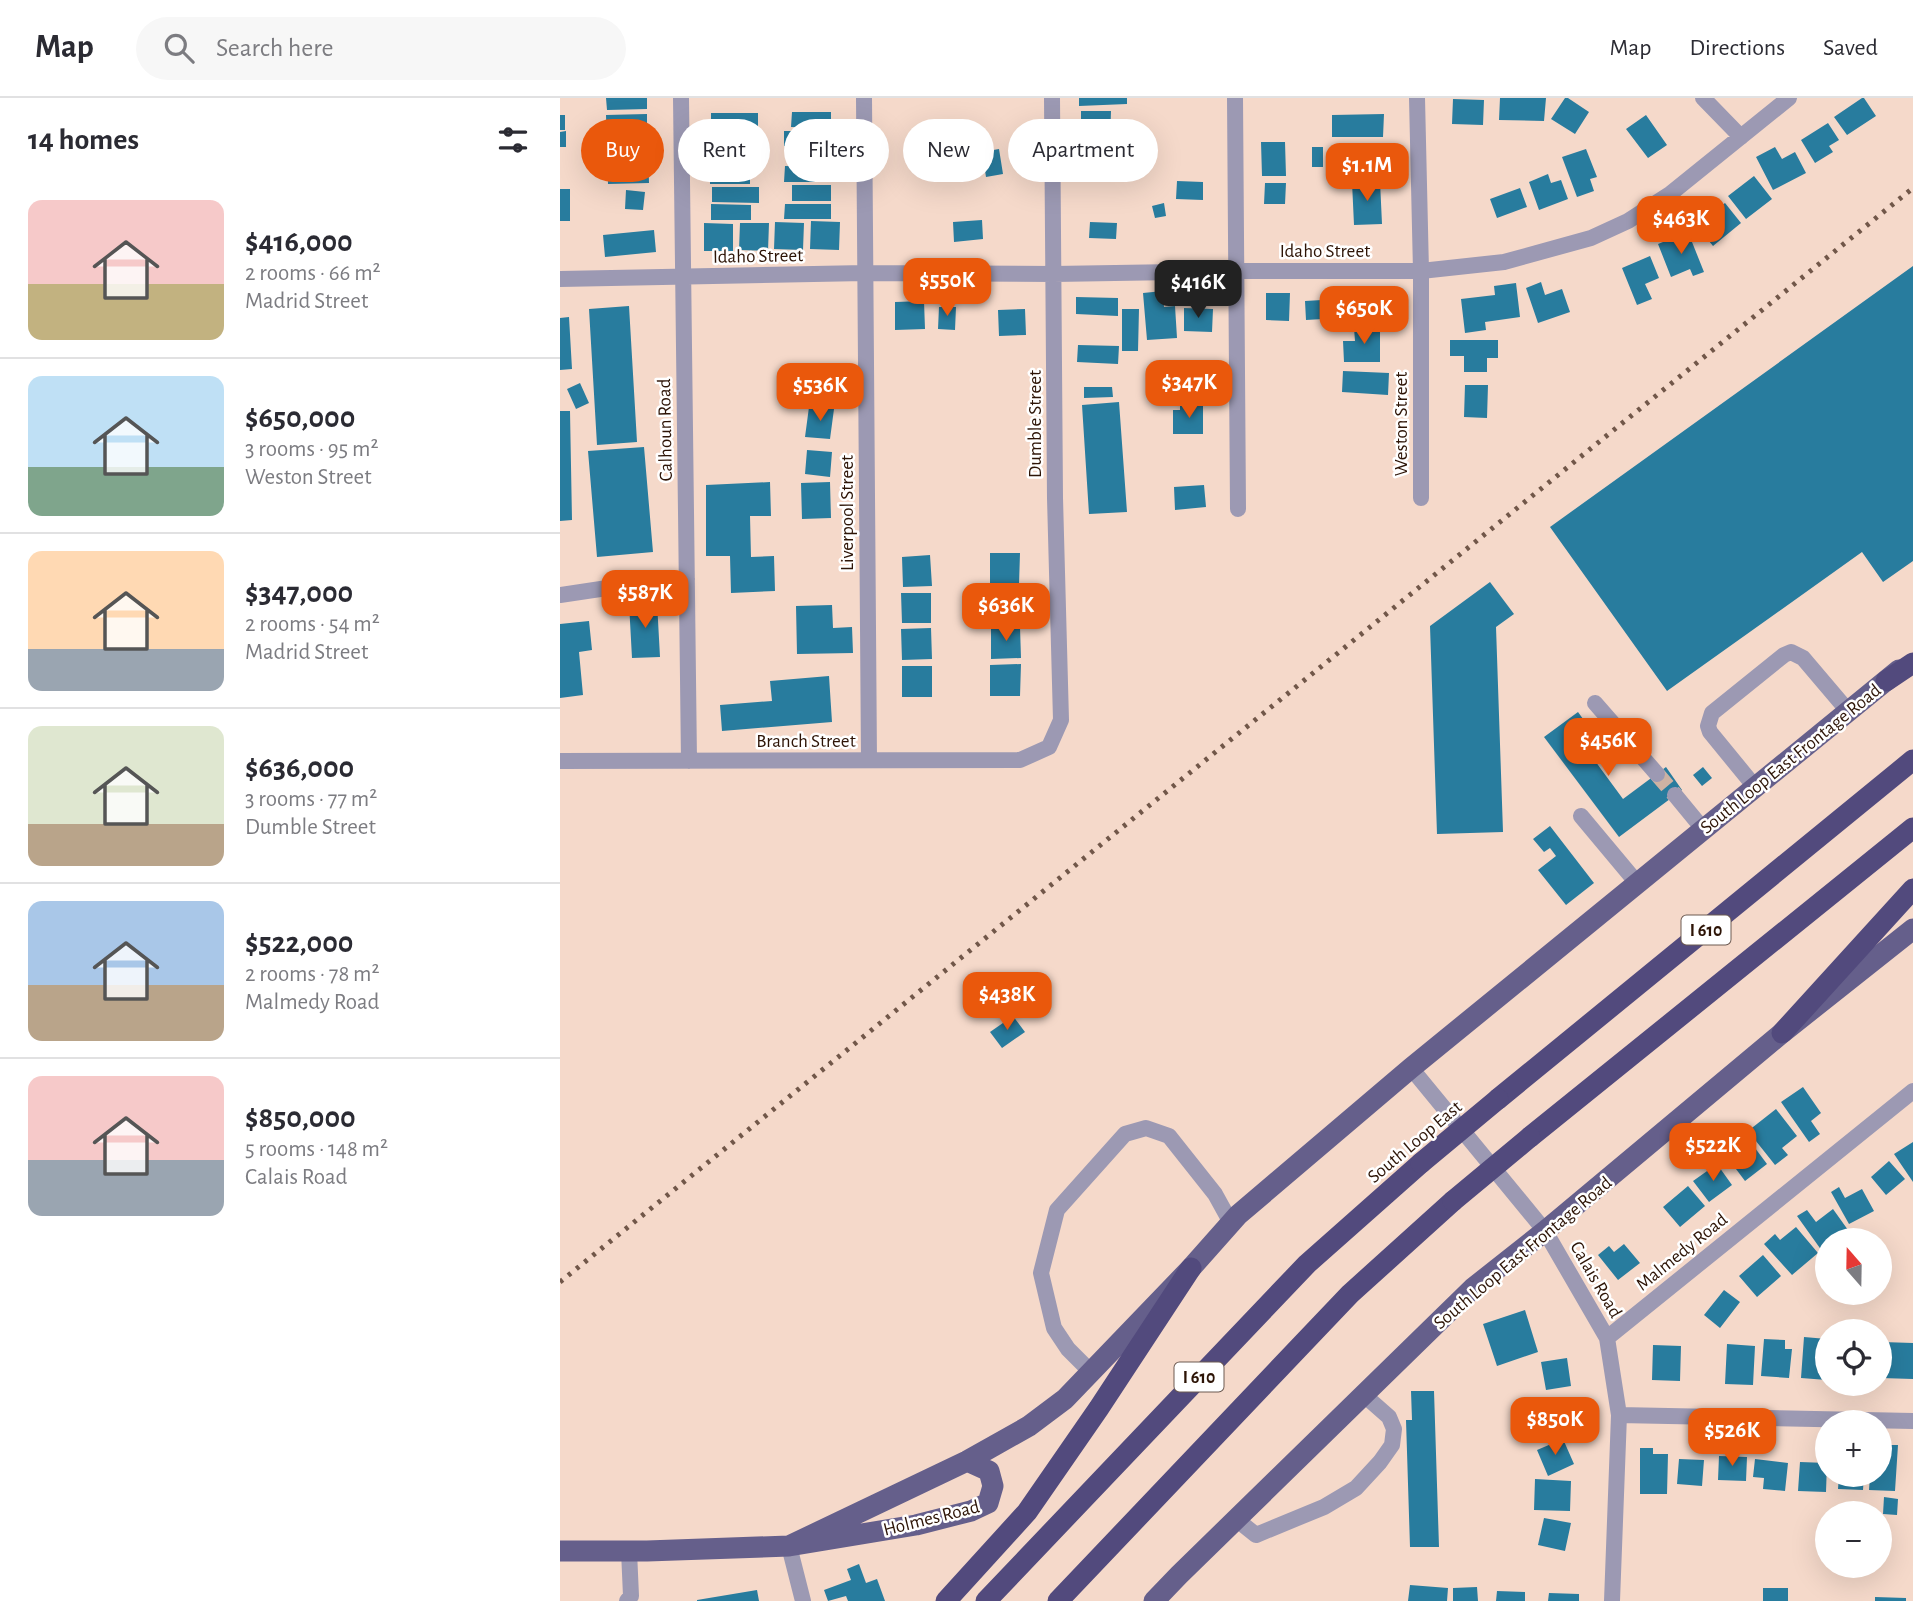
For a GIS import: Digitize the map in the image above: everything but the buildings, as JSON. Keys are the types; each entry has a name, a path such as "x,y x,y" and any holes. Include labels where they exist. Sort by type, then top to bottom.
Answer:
{"highway":[{"path":"1886,681 1913,661"},
{"name":"South Loop East","path":"985,1601 1307,1264 1498,1099 1913,760"},
{"name":"I 610","path":"1058,1601 1350,1294 1453,1201 1530,1137 1913,828"},
{"path":"1782,1033 1913,890"},
{"path":"946,1601 1027,1512 1191,1268"}],"main road":[{"name":"South Loop East Frontage Road","path":"967,1461 1028,1426 1065,1399 1238,1215 1411,1068 1886,681"},
{"name":"South Loop East Frontage Road","path":"1154,1601 1473,1288 1782,1033 1913,929"},
{"name":"Holmes Road","path":"560,1551 789,1546 916,1525 971,1511 988,1503 993,1486 989,1471 967,1461 789,1546"}],"street":[{"name":"Calhoun Road","path":"681,98 689,761"},
{"name":"Liverpool Street","path":"864,98 869,761"},
{"name":"Dumble Street","path":"1049,747 1061,720 1055,498 1052,98"},
{"path":"1236,98 1238,509"},
{"name":"Weston Street","path":"1418,98 1421,498"},
{"path":"1703,98 1741,137"},
{"name":"Idaho Street","path":"560,279 866,273 1421,271 1504,262 1591,238 1628,221 1670,194 1790,98"},
{"path":"560,595 667,579 687,579"},
{"path":"1755,787 1710,732 1708,726 1712,713 1791,652 1803,658 1848,711"},
{"path":"1595,703 1657,774"},
{"name":"Branch Street","path":"560,761 1020,760 1049,747"},
{"path":"1675,795 1703,829"},
{"path":"1581,816 1637,883"},
{"name":"Calais Road","path":"1411,1068 1545,1231 1607,1338 1619,1415 1612,1601"},
{"name":"Malmedy Road","path":"1607,1338 1913,1091"},
{"path":"1091,1372 1068,1349 1055,1328 1041,1273 1057,1210 1125,1135 1146,1128 1169,1136 1214,1194 1231,1223"},
{"path":"1236,1519 1256,1535 1324,1507 1356,1488 1392,1445 1394,1429 1389,1417 1364,1395"},
{"path":"1619,1415 1913,1421"},
{"path":"789,1546 803,1601"},
{"path":"627,1601 631,1596 629,1551"}],"tunnel":[{"path":"1657,774 1675,795"}],"railway":[{"path":"560,1282 1913,188"}]}
